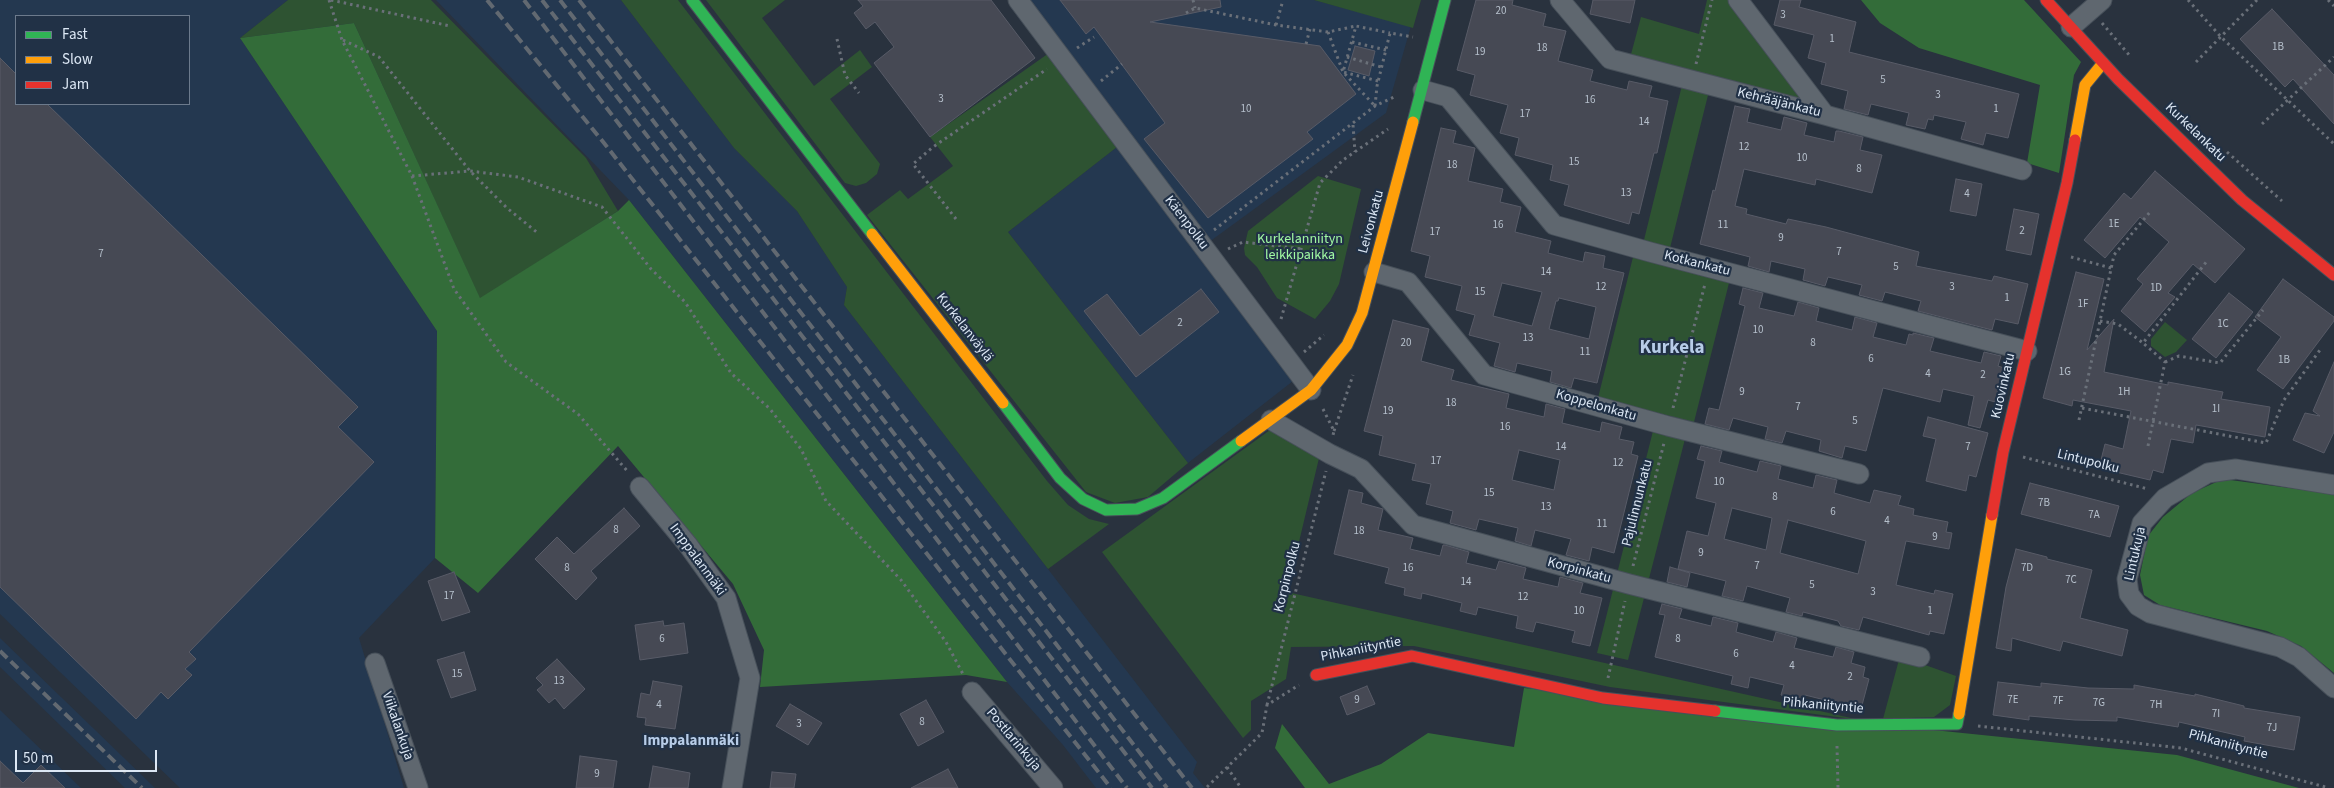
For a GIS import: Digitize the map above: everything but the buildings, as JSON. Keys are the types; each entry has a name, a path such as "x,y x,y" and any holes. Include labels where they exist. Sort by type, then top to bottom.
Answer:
{"street":[{"name":"Kurkelanväylä","path":"692,0 1060,478 1083,498 1106,510 1137,509 1163,498 1271,420"},
{"name":"Käenpolku","path":"1018,0 1311,390"},
{"name":"Leivonkatu","path":"1271,420 1311,390 1347,345 1362,313 1423,90 1445,0"},
{"name":"Kehrääjänkatu","path":"1560,0 1610,59 1692,82 1825,115 2022,170"},
{"path":"1738,0 1825,115"},
{"name":"Kurkelankatu","path":"2046,0 2103,63 2242,200 2334,275"},
{"path":"2071,27 2097,5"},
{"name":"Kuovinkatu","path":"1957,724 2003,452 2067,183 2085,84 2103,63"},
{"name":"Kotkankatu","path":"1423,90 1448,97 1554,225 2027,350"},
{"name":"Koppelonkatu","path":"1374,272 1408,282 1484,375 1668,426 1859,474"},
{"name":"Korpinkatu","path":"1271,420 1330,454 1361,469 1413,525 1629,584 1920,657"},
{"name":"Lintukuja","path":"2334,486 2236,468 2208,473 2165,498 2142,522 2127,579 2129,594 2138,606 2150,613 2280,647 2300,657 2334,688"},
{"name":"Imppalanmäki","path":"640,487 688,545 726,598 750,678 732,788"},
{"name":"Pihkaniityntie","path":"1316,674 1412,656 1603,698 1837,725 1957,724"},
{"name":"Viikalankuja","path":"376,663 418,788"},
{"name":"Postlarinkuja","path":"972,692 1053,788"}],"path":[{"path":"450,26 330,0 342,40 412,176 454,289 506,362 578,414 640,487"},
{"path":"1193,0 1195,8"},
{"path":"1276,25 1283,0"},
{"path":"1692,82 1712,0"},
{"path":"2188,0 2221,37 2334,144"},
{"path":"2196,62 2257,0"},
{"path":"2328,0 2334,6"},
{"path":"2097,5 2135,62"},
{"path":"1186,12 1195,8 1276,25 1328,32 1356,26 1416,38"},
{"path":"1343,72 1356,26"},
{"path":"1306,44 1310,29"},
{"path":"1328,32 1343,72 1375,106"},
{"path":"1375,106 1378,81 1390,33"},
{"path":"837,39 845,75 858,93"},
{"path":"342,40 380,57 470,171 507,208 538,234"},
{"path":"1352,42 1386,50"},
{"path":"1347,57 1381,67"},
{"path":"2262,124 2334,57"},
{"path":"956,219 913,164 933,147 1061,59"},
{"path":"1101,81 1122,64"},
{"path":"1343,72 1378,81"},
{"path":"1200,241 1375,106 1402,94 1423,90"},
{"path":"1352,124 1355,152"},
{"path":"1274,339 1320,183 1343,160 1390,128"},
{"path":"2222,147 2286,204"},
{"path":"412,176 470,171 518,177 602,207 651,269 685,302 730,372 770,409 801,449 826,501 901,580 946,642 972,692"},
{"path":"2079,420 2114,256 2150,212"},
{"path":"1212,257 1243,242 1302,249"},
{"path":"2067,256 2111,268"},
{"path":"2143,343 2207,261"},
{"name":"Pajulinnunkatu","path":"1603,698 1629,584 1709,267"},
{"path":"2166,362 2180,356 2220,363 2263,310"},
{"path":"2100,321 2118,324 2166,362"},
{"path":"2082,408 2266,443 2284,400 2320,350"},
{"path":"2148,446 2166,362"},
{"path":"1311,390 1326,413 1334,431 1330,454"},
{"name":"Lintupolku","path":"2003,452 2154,491 2148,496"},
{"name":"Korpinpolku","path":"1207,787 1262,733 1267,705 1330,454"},
{"path":"1267,705 1316,674"},
{"name":"Pihkaniityntie","path":"1957,724 2181,748 2329,788"},
{"path":"1837,725 1838,788"},
{"path":"1228,767 1241,788"}],"shaded area":[{"path":"0,0 288,0 240,38 437,331 435,558 359,638 404,788 180,788 0,614"},
{"path":"436,0 621,0 734,148 797,211 847,287 844,305 1197,762 1193,773 1205,788 1096,788 1063,745 1007,682 629,200"},
{"path":"1028,0 1314,0 1411,26 1386,113 1209,242"},
{"path":"1117,147 1293,381 1188,463 1008,232"},
{"path":"0,638 155,788 125,788 0,667"},
{"path":"0,710 81,788 0,788"}],"green space":[{"path":"288,0 431,0 586,158 618,211 480,299 354,23 240,38"},
{"path":"621,0 678,0 1047,481 1068,505 1089,519 1109,524 1048,569 844,305 847,287 797,211 734,148"},
{"path":"706,0 785,0 762,18 814,86 860,50 872,67 830,99 880,164 877,174 866,183 856,186 845,183"},
{"path":"1314,0 1421,0 1413,28"},
{"path":"1707,0 1729,0 1805,101 1712,79 1669,252 1643,244 1685,73 1630,58 1641,17 1699,34"},
{"path":"1861,0 2024,0 2081,62 2074,75 2059,173 2027,163 2040,85 1919,48 1880,23"},
{"path":"354,23 480,298 618,211 629,200 1007,682 966,675 760,687 764,650 733,584 618,446 478,593 435,558 437,331 240,38"},
{"path":"1049,53 1117,147 1008,232 1188,463 1148,497 1115,503 1086,492 867,215 900,190 908,199 953,166 930,137"},
{"name":"Kurkelanniityn leikkipaikka","path":"1318,176 1361,189 1339,284 1330,301 1315,319 1277,298 1257,267 1245,255 1244,248 1248,231"},
{"path":"1633,257 1729,283 1694,422 1598,398"},
{"path":"2165,322 2187,340 2176,352 2165,357 2151,346 2151,339"},
{"path":"1270,430 1320,454 1287,592 1860,720 1610,687 1414,646 1291,647 1286,679 1251,701 1251,730 1243,738 1102,552"},
{"path":"1653,431 1685,439 1628,660 1597,653"},
{"path":"2223,479 2334,494 2334,673 2301,646 2267,631 2160,605 2144,595 2140,575 2148,536 2163,517 2192,493"},
{"path":"1900,656 1956,676 1950,705 1934,717 1883,719"},
{"path":"1524,688 2177,755 2299,788 1305,788 1275,748 1282,724 1329,784 1381,764 1428,733 1514,747"}],"railway":[{"path":"487,0 604,143 1111,788"},
{"path":"524,0 1127,788"},
{"path":"542,0 1152,788"},
{"path":"560,0 1167,788"},
{"path":"579,0 1192,788"},
{"path":"0,651 142,788"}],"traffic: fast":[{"path":"692,0 872,234"},
{"path":"1413,122 1445,0"},
{"path":"1003,403 1060,478 1083,499 1106,510 1137,509 1163,498 1241,441"},
{"path":"1715,711 1837,725 1957,724 1959,714"}],"traffic: slow":[{"path":"2075,140 2085,85 2103,63"},
{"path":"1241,441 1311,390 1347,345 1362,313 1413,122"},
{"path":"872,234 1003,403"},
{"path":"1959,714 1992,515"}],"traffic: jam":[{"path":"2046,0 2118,79 2242,200 2334,275"},
{"path":"1992,515 2003,452 2067,183 2075,140"},
{"path":"1316,675 1412,656 1603,698 1715,711"}],"district":[{"name":"Kurkela","path":"1672,349"},
{"name":"Imppalanmäki","path":"691,742"}]}
